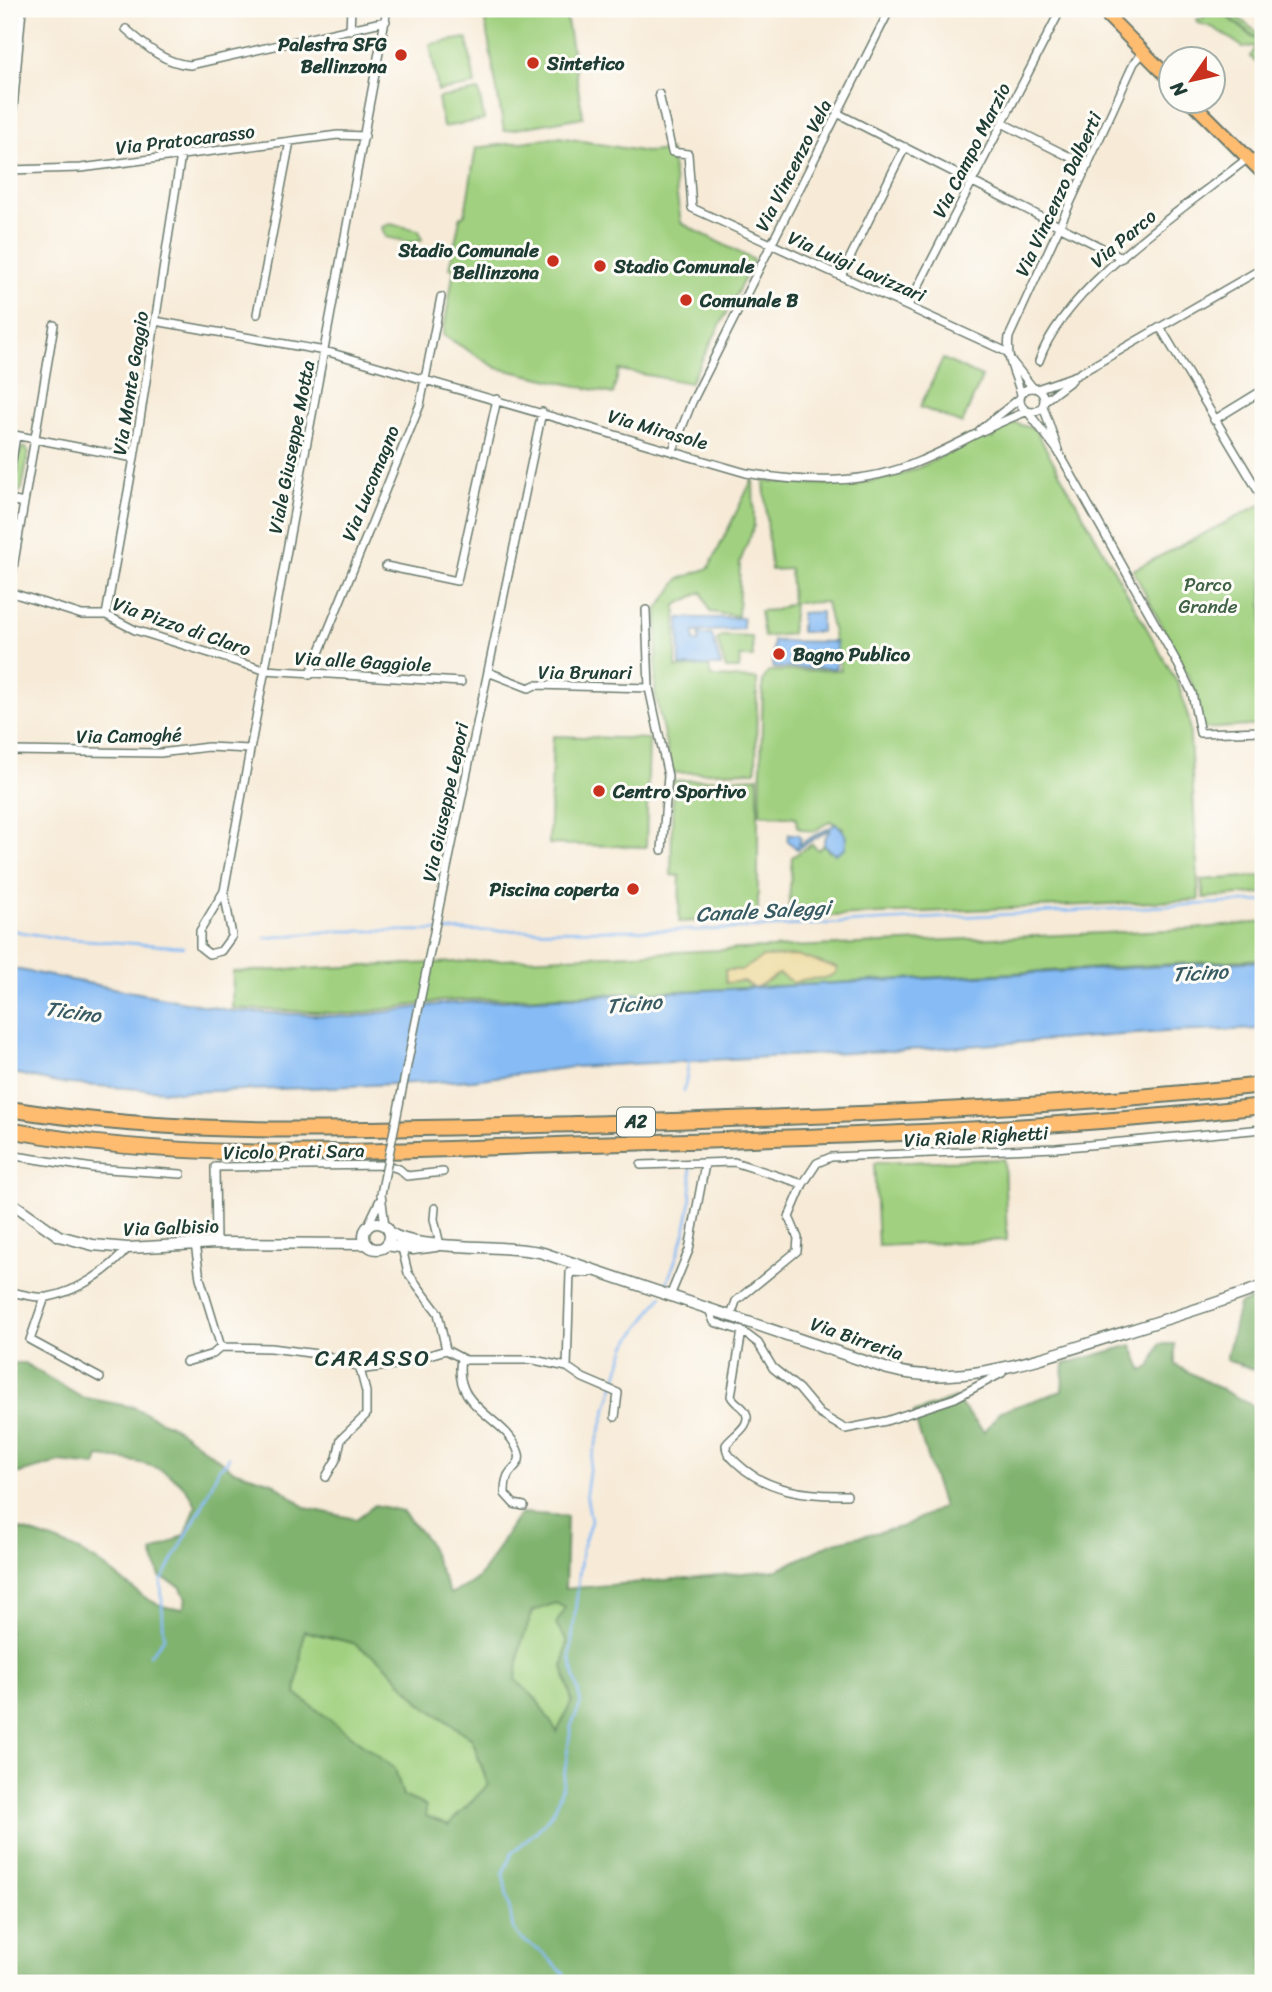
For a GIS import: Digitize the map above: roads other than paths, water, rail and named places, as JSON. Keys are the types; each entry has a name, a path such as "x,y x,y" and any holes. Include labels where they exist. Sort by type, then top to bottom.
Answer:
{"highway":[{"name":"A2","path":"9,1109 96,1122 188,1129 356,1130 915,1111 1135,1098 1263,1085"},
{"name":"A2","path":"9,1130 88,1142 177,1149 373,1150 915,1132 1144,1118 1263,1106"}],"main road":[{"path":"1101,9 1156,64"},
{"path":"1206,116 1263,173"}],"street":[{"path":"9,153 22,9"},
{"path":"351,9 351,30"},
{"name":"Viale Giuseppe Motta","path":"223,891 232,936 221,951 209,954 200,947 198,935 223,891 387,9"},
{"name":"Via Vincenzo Vela","path":"673,450 692,402 890,9"},
{"name":"Via Campo Marzio","path":"908,306 1061,9"},
{"path":"126,29 162,58 175,64 190,65 386,20"},
{"name":"Via Vincenzo Dalberti","path":"1008,356 1009,337 1134,63 1144,52"},
{"name":"Via Luigi Lavizzari","path":"659,93 672,152 688,154 691,207 908,306 1008,356 1035,389"},
{"path":"837,113 1122,258"},
{"path":"1002,123 1088,166"},
{"name":"Via Pratocarasso","path":"9,170 83,167 353,133 365,136"},
{"path":"257,314 290,141"},
{"path":"841,276 905,147"},
{"name":"Via Monte Gaggio","path":"106,615 134,458 181,155"},
{"name":"Via Parco","path":"1039,361 1045,342 1067,309 1122,258 1248,158"},
{"path":"1020,396 1077,374 1263,268"},
{"name":"Via Lucomagno","path":"310,675 420,405 441,297"},
{"name":"Via Mirasole","path":"155,321 325,351 746,473 796,481 832,481 893,471 1027,412"},
{"path":"9,592 54,325"},
{"path":"1160,327 1263,499"},
{"path":"1008,356 1021,406 1058,451 1187,682 1200,733 1263,730"},
{"path":"1027,412 1038,411 1077,374"},
{"path":"1035,389 1044,403 1058,451"},
{"path":"1214,420 1263,390"},
{"name":"Via Mirasole","path":"979,431 1020,396"},
{"path":"386,566 457,581 497,399"},
{"name":"Via Giuseppe Lepori","path":"366,1229 381,1197 542,412"},
{"path":"9,479 13,435 134,458"},
{"path":"9,500 24,503"},
{"name":"Via Pizzo di Claro","path":"9,592 82,615 106,615 135,631 264,670"},
{"name":"Via Brunari","path":"488,672 529,688 535,685 649,688 646,610"},
{"name":"Via alle Gaggiole","path":"264,670 310,675 461,682"},
{"path":"649,688 668,776 662,850"},
{"name":"Via Camoghé","path":"9,751 160,753 208,747 250,749"},
{"name":"Via Riale Righetti","path":"731,1316 736,1301 775,1273 797,1251 798,1238 789,1217 803,1184 817,1163 831,1157 1056,1148 1263,1129"},
{"path":"9,1155 93,1168 181,1174"},
{"path":"641,1165 734,1163 803,1184"},
{"path":"669,1295 689,1250 705,1164"},
{"name":"Vicolo Prati Sara","path":"216,1243 215,1167 387,1165 400,1169 407,1176 443,1172"},
{"name":"Via Giuseppe Lepori","path":"381,1197 387,1229"},
{"name":"Via Galbisio","path":"9,1201 67,1239 128,1248 216,1243 366,1244"},
{"path":"435,1208 434,1219 440,1245"},
{"path":"346,1244 366,1229 375,1223 387,1229 386,1245 376,1250 366,1244 366,1229"},
{"name":"Via Birreria","path":"387,1229 401,1244"},
{"path":"195,1244 200,1278 221,1348"},
{"path":"401,1244 408,1273 438,1313 446,1350 461,1359 534,1360 567,1367 583,1378 617,1392 619,1399 615,1417"},
{"name":"Via Birreria","path":"386,1245 526,1249 914,1375 948,1375 1005,1366 1173,1317 1263,1286"},
{"path":"9,1292 45,1297 96,1277 128,1248"},
{"path":"567,1367 570,1274 572,1270 588,1273 593,1269"},
{"path":"45,1297 30,1340 100,1378"},
{"path":"709,1310 714,1322 742,1331 761,1345 773,1368 799,1389 820,1414 845,1429 886,1421 956,1398 1002,1373 1005,1366"},
{"path":"742,1331 731,1396 746,1411 747,1420 743,1428 728,1442 727,1452 746,1472 779,1488 818,1496 847,1495"},
{"path":"186,1362 213,1354 221,1348 271,1348 329,1355 360,1369 396,1365 446,1350"},
{"path":"461,1359 461,1381 467,1394 485,1417 508,1434 519,1455 519,1462 507,1477 505,1494 514,1504 524,1506"},
{"path":"326,1477 337,1458 341,1439 366,1415 366,1392 360,1369"}],"water":[{"path":"821,612 821,632 801,632 801,613"},
{"path":"679,618 743,618 743,629 694,632 694,642 699,642 699,635 712,635 721,666 680,666"},
{"path":"773,641 836,642 836,668 773,668"},
{"path":"836,824 844,832 846,841 845,848 835,854 824,845 824,839 831,829 797,849 787,840 789,834 798,834 801,839 798,845"},
{"name":"Ticino","path":"1263,961 1263,1029 1164,1032 925,1049 574,1067 473,1080 310,1088 180,1092 57,1083 9,1072 9,968 232,1011 352,1017 442,1004"}],"waterway":[{"name":"Canale Saleggi","path":"265,938 334,931 708,930 1263,901"},
{"name":"Canale Saleggi","path":"9,930 57,938 183,947"},
{"path":"684,1092 689,1060"},
{"path":"664,1290 689,1214 690,1167"},
{"path":"573,1983 543,1953 521,1939 513,1928 503,1874 512,1853 544,1824 556,1806 563,1784 571,1726 581,1703 570,1658 582,1549 591,1521 586,1493 590,1464 626,1346 662,1296"},
{"path":"150,1655 164,1638 161,1582 203,1505 219,1468 227,1462 229,1456"}],"place":[{"name":"Palestra SFG Bellinzona","path":"401,55"},
{"name":"Sintetico","path":"533,63"},
{"name":"Stadio Comunale Bellinzona","path":"553,261"},
{"name":"Stadio Comunale","path":"600,266"},
{"name":"Comunale B","path":"686,300"},
{"name":"Bagno Publico","path":"779,654"},
{"name":"Centro Sportivo","path":"599,791"},
{"name":"Piscina coperta","path":"633,889"}],"district":[{"name":"CARASSO","path":"373,1358"}],"park label":[{"name":"Parco Grande","path":"1208,595"}]}
